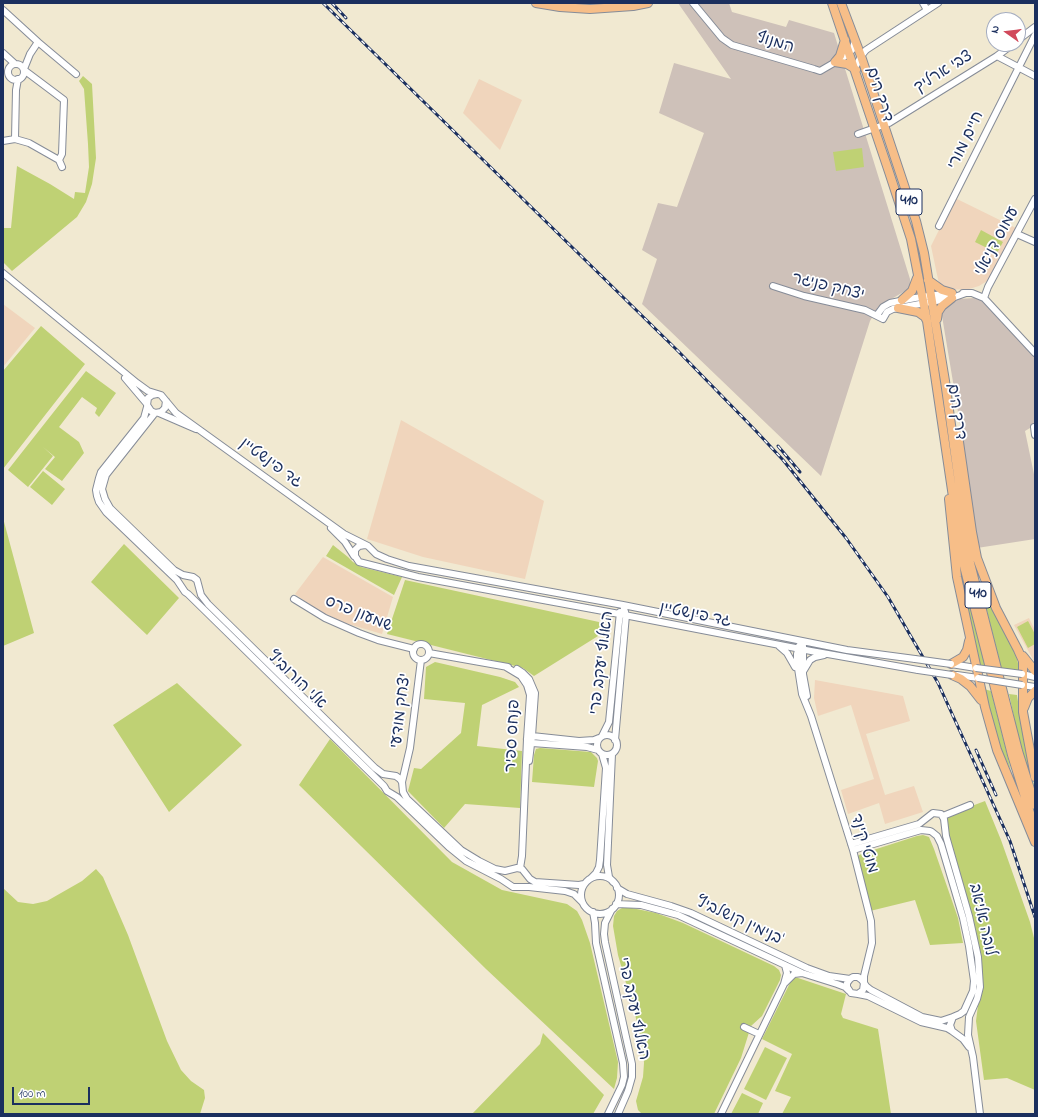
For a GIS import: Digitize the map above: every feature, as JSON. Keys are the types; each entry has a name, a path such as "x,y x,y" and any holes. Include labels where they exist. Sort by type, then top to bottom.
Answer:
{"main road":[{"path":"536,3 560,8 590,9 632,6 648,3"},
{"name":"דרך הים","path":"832,3 907,225 917,273 936,326 945,380 970,563 1018,751 1035,805"},
{"name":"דרך הים","path":"841,3 861,56 916,221 928,280 927,321 965,571 1012,755 1035,829"},
{"path":"835,62 840,56 845,40"},
{"path":"835,62 847,64 855,69"},
{"path":"917,273 914,288 900,304 918,312 925,317 927,321"},
{"path":"928,280 952,296 944,303 939,311 936,326"},
{"path":"945,380 960,447 976,552 992,600 1023,661 1023,712 1035,777"},
{"path":"946,450 955,564 978,678 997,750 1035,842"},
{"path":"951,664 959,660 965,654 969,636"},
{"path":"1018,650 1035,671"},
{"path":"952,675 961,679 970,686 985,707"},
{"path":"1023,712 1026,700 1035,691"}],"street":[{"path":"923,3 927,10"},
{"path":"855,69 861,56 869,48 938,3"},
{"name":"המנוף","path":"696,5 722,38 732,45 820,71 849,53"},
{"path":"3,10 76,74"},
{"path":"1026,34 1035,27"},
{"name":"חיים מורי","path":"939,226 1035,35"},
{"path":"849,53 852,50 855,40 862,46 869,48"},
{"path":"15,139 17,78 24,70 30,54 38,42"},
{"path":"997,56 1002,52"},
{"path":"3,53 16,63 22,65 24,70 64,100 62,154 59,160"},
{"path":"3,53 9,68 8,72 17,78 35,79"},
{"path":"9,68 30,54"},
{"name":"צבי ארליך","path":"858,134 884,125 997,56 1035,76"},
{"path":"3,141 15,139 29,143 59,160 62,167"},
{"name":"עמוס דניאלי","path":"984,298 988,287 1035,199"},
{"path":"1017,234 1035,242"},
{"path":"3,273 110,363 140,386 148,391 158,394 164,397 165,408 157,413 106,475 103,484 103,494 110,508 174,570 197,580 199,587 195,593 188,594 184,592 177,580 106,512 99,502 97,483 101,472 144,418 150,396 158,394"},
{"name":"יצחק פניגר","path":"773,286 804,296 865,310 883,319 887,312 900,304"},
{"path":"969,293 978,292 988,287"},
{"path":"969,293 984,298 1035,353"},
{"name":"יצחק פניגר","path":"877,315 886,305 969,293"},
{"path":"110,363 147,405 150,411 157,413"},
{"name":"גד פינשטיין","path":"165,399 173,410 349,537 365,545"},
{"name":"גד פינשטיין","path":"157,413 183,425 204,432"},
{"path":"1034,427 1035,435"},
{"name":"גד פינשטיין","path":"320,516 345,542 356,559"},
{"path":"365,545 371,550 373,552 372,558 367,562 359,562 356,559 355,553 357,548 365,545"},
{"name":"גד פינשטיין","path":"371,550 387,560 410,566 623,605 847,650 1035,677"},
{"name":"גד פינשטיין","path":"364,563 418,577 637,617 776,645 918,670 1035,687"},
{"path":"182,587 183,581 189,577"},
{"name":"אלי הורוביץ","path":"199,587 201,595 208,604 376,768 383,774 393,776"},
{"name":"אלי הורוביץ","path":"188,594 384,786"},
{"name":"שמעון פרס","path":"294,599 325,618 359,633 378,640 414,649"},
{"name":"האלוף יעקב פרי","path":"600,737 609,722 619,614 623,605"},
{"name":"האלוף יעקב פרי","path":"615,740 625,632 626,615 623,605"},
{"path":"597,610 607,613 613,618 617,626 617,634"},
{"path":"625,632 630,622 637,617"},
{"name":"מוטי קינד","path":"802,641 801,649 796,656 803,697 811,716 852,847 869,911 872,928 872,943 864,975 864,983"},
{"path":"418,645 428,647 429,652 427,658 421,660 414,656 414,649 418,645"},
{"path":"776,645 787,653 800,674 810,660 827,654"},
{"name":"פנחס ספיר","path":"429,652 516,669 529,679 534,688 535,702 525,781 522,856 520,868"},
{"name":"יצחק מודעי","path":"402,785 410,748 421,660"},
{"path":"530,739 579,741 594,740 600,737 608,735 615,740 617,746 615,752 612,754 607,865 609,877 617,888 618,896 614,907 605,913 593,912 586,908 574,894 565,891 522,886 516,888 476,867 457,855 397,797 387,791 384,786 387,779 393,776 398,777 402,785 404,795 410,802 461,850 495,869 505,871 520,868 532,880 538,882 579,885 584,884 596,873 600,860 606,768 596,744 600,737"},
{"path":"530,739 587,747 607,755 612,754"},
{"name":"יצחק מודעי","path":"393,776 401,773 406,765"},
{"path":"391,794 399,792 402,785"},
{"path":"852,847 917,824 927,819 929,815 935,813 943,816 970,805"},
{"path":"852,847 920,830 941,831 945,823 943,816"},
{"path":"927,819 926,826 931,831"},
{"name":"לובה אליאב","path":"945,823 946,838 970,916 978,957 980,987 977,999 970,1014 969,1025"},
{"name":"לובה אליאב","path":"931,831 941,842 964,918 972,959 974,981 973,991 965,1009 955,1016"},
{"path":"509,883 507,877 512,870"},
{"path":"522,886 526,882 527,875"},
{"path":"590,879 593,877 602,876 613,882"},
{"path":"582,902 581,893 584,884"},
{"name":"בנימין קושלביץ'","path":"617,888 627,894 691,913 807,968 830,976 850,979"},
{"name":"בנימין קושלביץ'","path":"614,907 641,905 678,915 802,972 837,984 849,991"},
{"name":"האלוף יעקב פרי","path":"614,907 605,923 604,934 632,1064 630,1085 626,1098 618,1114"},
{"name":"האלוף יעקב פרי","path":"593,912 596,943 624,1063 624,1077 622,1085 608,1114"},
{"path":"721,1114 784,984 787,973 785,964"},
{"path":"784,984 791,976 802,972"},
{"path":"971,1051 966,1043 955,1033 946,1028 918,1022 870,996 853,994 849,991 847,985 850,979 857,977 862,979 871,991 924,1018 941,1021 955,1016 965,1017 969,1025 968,1038 971,1051 980,1114"},
{"path":"858,994 864,989 864,983"},
{"path":"955,1016 950,1025 955,1033"},
{"path":"955,1033 964,1033 969,1025"},
{"path":"744,1027 759,1034"}],"shaded area":[{"path":"678,3 729,3 732,12 786,27 789,20 834,33 910,279 910,288 878,307 870,321 821,476 642,304 657,259 642,250 658,203 677,207 704,133 659,113 674,63 731,79"},
{"path":"479,79 522,100 500,150 463,113"},
{"path":"955,198 1016,228 993,273 987,281 979,286 969,289 946,290 939,284 931,246"},
{"path":"975,298 986,302 1035,357 1035,425 1025,431 1035,479 1035,539 977,548 964,448 941,310 945,306 959,299"},
{"path":"3,304 35,328 3,367"},
{"path":"401,420 544,501 525,579 423,557 367,539"},
{"path":"323,557 393,597 382,634 345,623 319,611 295,594"},
{"path":"1029,618 1035,630 1035,663 1014,625"},
{"path":"815,680 903,696 910,721 866,734 885,795 914,786 923,812 885,824 879,803 848,814 841,790 874,779 851,705 818,716 814,698"}],"green space":[{"path":"83,76 92,84 96,158 92,184 86,202 77,217 12,271 3,262 3,228 11,228 17,166 74,199 75,192 85,193 89,167 84,89 79,81"},
{"path":"862,148 864,167 836,171 833,152"},
{"path":"981,230 1003,242 997,253 975,242"},
{"path":"41,326 85,364 3,469 3,371"},
{"path":"86,371 116,393 99,417 95,413 97,408 82,397 59,427 79,442 84,453 62,481 45,469 55,457 43,447 53,456 28,487 8,470"},
{"path":"43,471 65,489 52,505 30,487"},
{"path":"3,518 34,633 3,646"},
{"path":"124,544 179,598 147,635 91,582"},
{"path":"333,545 361,567 402,577 394,595 326,556"},
{"path":"405,580 599,622 606,631 534,676 523,668 387,634"},
{"path":"968,596 985,667 978,667 964,598"},
{"path":"988,599 1016,655 1019,667 1018,673 1002,671 985,603"},
{"path":"1028,621 1035,634 1035,644 1028,648 1017,627"},
{"path":"435,662 500,677 515,682 519,687 482,705 477,746 522,751 520,808 465,804 444,828 408,791 414,768 421,769 461,733 465,703 424,699 426,667"},
{"path":"177,683 242,745 169,812 113,725"},
{"path":"984,689 991,691 1011,770 998,744"},
{"path":"1009,694 1017,695 1025,748 1035,789 1021,749"},
{"path":"330,739 452,862 502,890 567,904 577,911 582,920 590,943 618,1062 617,1078 614,1089 486,969 299,785"},
{"path":"540,748 591,752 598,761 594,787 532,782 534,755 536,749"},
{"path":"985,801 1001,840 1030,922 1035,942 1035,1090 1007,1078 984,1080 976,1021 982,974 947,834 947,824 948,815"},
{"path":"923,835 929,837 934,849 958,918 963,943 930,945 915,900 870,911 857,857 864,853"},
{"path":"96,869 103,877 128,935 167,1041 181,1070 191,1081 204,1090 205,1098 200,1114 3,1114 3,888 18,902 33,904 47,901 82,881"},
{"path":"627,907 656,913 683,923 774,966 779,970 781,975 780,980 762,1016 751,1026 741,1058 714,1114 642,1114 638,1110 636,1101 643,1077 643,1050 639,1029 618,955 613,926 614,916 617,911"},
{"path":"793,977 846,994 841,1014 843,1018 878,1029 891,1114 782,1114 791,1097 775,1091 792,1054 762,1039"},
{"path":"543,1033 604,1095 593,1114 472,1114 540,1044"},
{"path":"765,1047 787,1058 766,1100 744,1089"},
{"path":"742,1093 763,1103 758,1114 731,1114"}],"railway":[{"path":"323,3 679,352 783,460 846,538 888,597 938,683 1010,841 1035,917"},
{"path":"332,3 346,18"},
{"path":"778,446 800,472"},
{"path":"976,750 996,795"}]}
